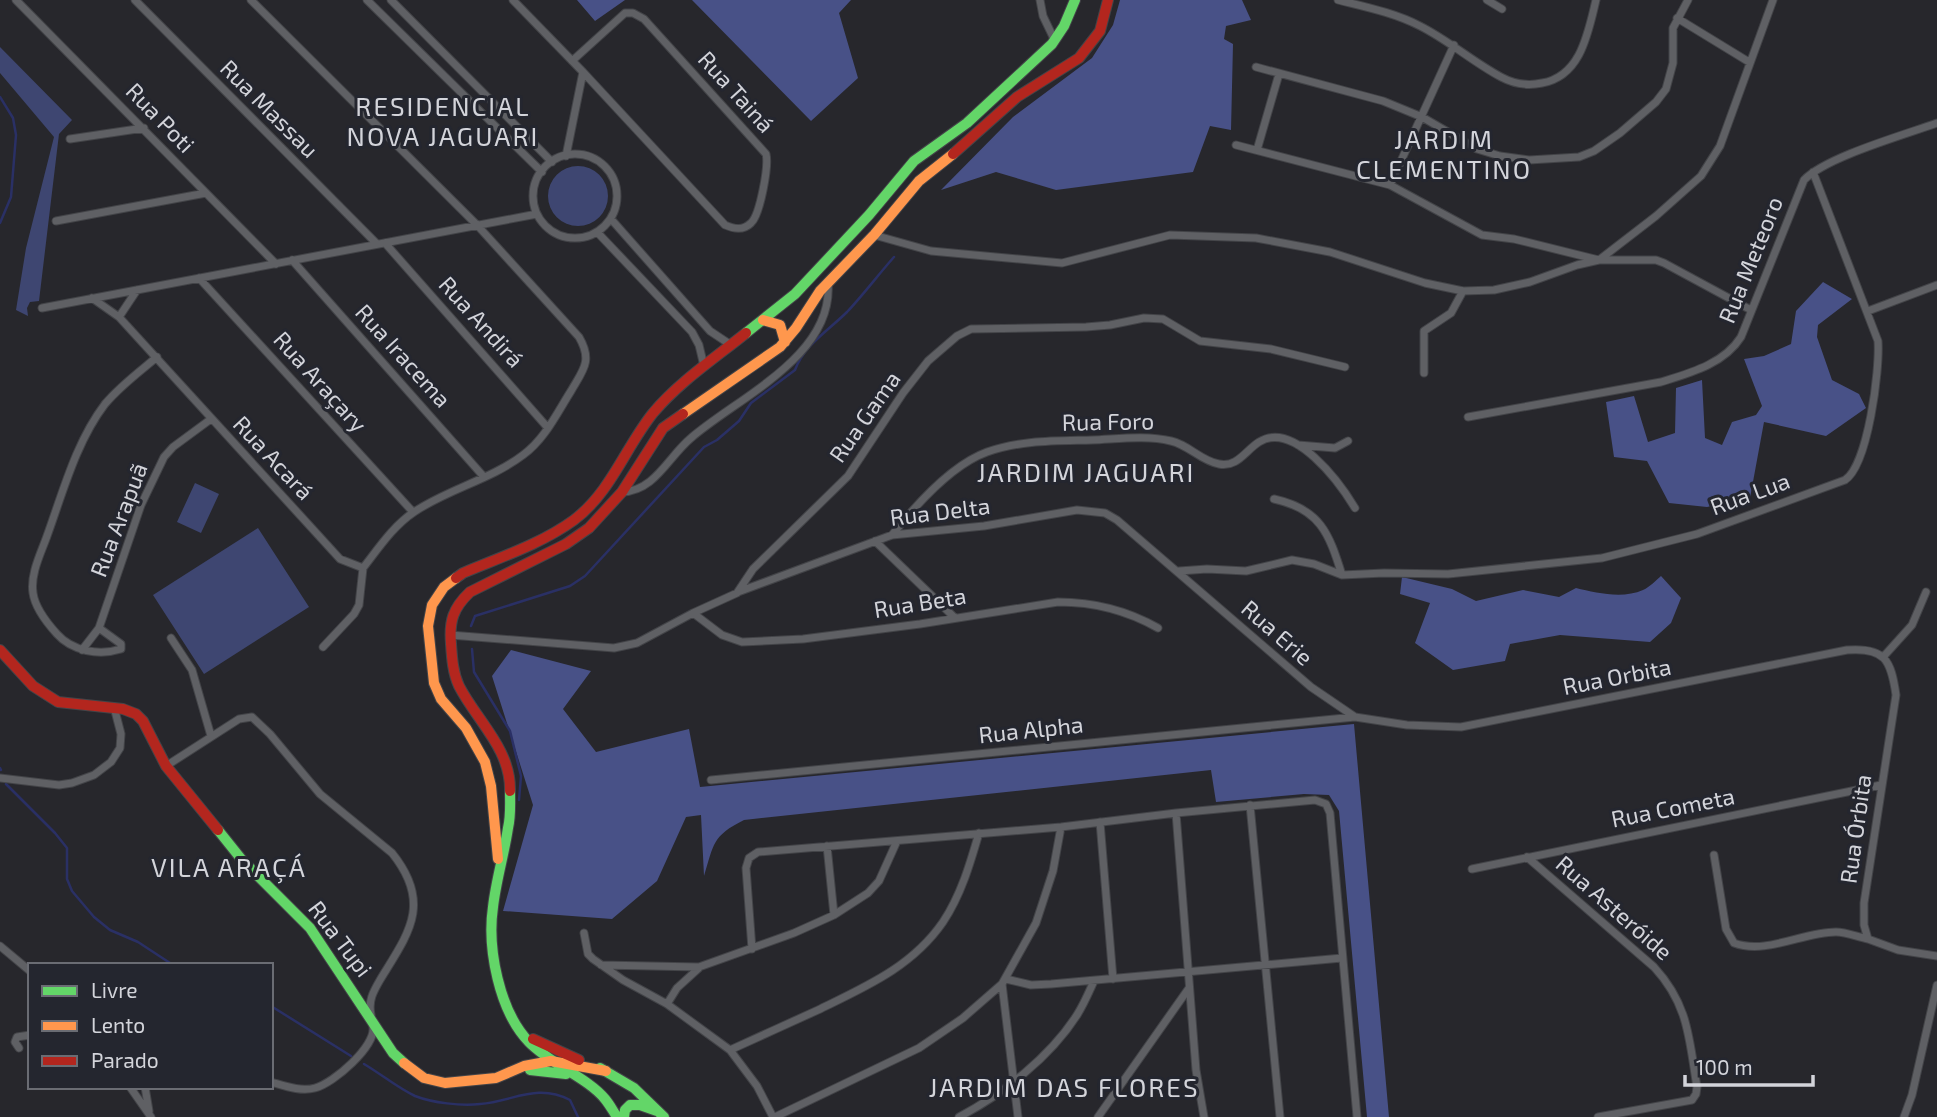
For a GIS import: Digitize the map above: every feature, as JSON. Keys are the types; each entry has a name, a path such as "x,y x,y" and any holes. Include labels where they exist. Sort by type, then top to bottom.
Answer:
{"main road":[{"path":"499,866 491,786 485,762 466,728 441,699 435,683 428,635 432,605 444,587 463,573 542,540 575,519 603,492 650,416 669,395 795,294 883,200 906,169 967,123 1055,41 1075,0"},
{"path":"617,1117 599,1093 551,1061 523,1035 513,1021 500,989 493,947 492,910 509,826 510,785 501,750 465,698 453,669 450,635 453,613 457,604 470,592 566,544 589,528 622,492 660,432 684,412 785,342 828,282 874,235 919,181 973,138 1017,97 1079,58 1100,32 1107,1"},
{"path":"906,169 919,181"},
{"path":"763,320 779,324 784,331 785,342"},
{"path":"669,395 673,409 684,412"},
{"path":"432,605 447,603 453,613"},
{"name":"Rua Tupi","path":"0,650 33,686 58,702 114,707 130,711 143,721 166,766 205,818 242,860 310,928 393,1053 409,1068 424,1078 445,1083 466,1083 496,1079 524,1066 551,1061"},
{"path":"433,672 444,676 453,669"},
{"path":"523,1035 530,1051 530,1061 524,1066"},
{"path":"523,1035 606,1071 643,1095 662,1114"},
{"path":"551,1061 606,1071"},
{"path":"510,1074 547,1070 570,1075"},
{"path":"624,1117 630,1104 662,1114"}],"street":[{"name":"Rua Poti","path":"16,0 275,264"},
{"name":"Rua Massau","path":"135,0 381,244"},
{"path":"251,0 477,225 586,348 584,369 548,428 524,455 413,512 396,527 363,568 359,605 354,614 323,647"},
{"path":"367,0 542,172"},
{"path":"391,0 552,162"},
{"path":"513,0 583,72 566,156"},
{"path":"1040,0 1043,16 1055,41"},
{"path":"1338,0 1400,17 1454,45 1498,76 1526,85 1553,81 1563,76 1573,65 1582,50 1596,0"},
{"path":"1487,0 1502,9"},
{"path":"1256,67 1383,101 1422,117 1477,149 1500,156 1529,160 1579,157 1594,151 1620,134 1666,89 1674,63 1672,38 1677,18 1688,0"},
{"path":"1599,260 1656,216 1701,176 1713,160 1773,0"},
{"name":"Rua Tainá","path":"572,61 625,13 632,13 644,19 766,154 766,174 755,218 750,224 734,229 726,225 583,72"},
{"path":"1677,18 1749,62"},
{"path":"418,51 430,39"},
{"path":"1390,185 1454,45"},
{"path":"1257,150 1279,74"},
{"path":"1813,172 1850,155 1937,123"},
{"path":"70,139 144,128"},
{"path":"1236,145 1390,185 1482,235 1514,239 1599,260"},
{"path":"578,155 601,163 610,172 615,183 616,208 611,219 587,237 563,236 544,224 537,214 534,192 542,172 552,162 566,156 578,155"},
{"name":"Rua Meteoro","path":"1468,417 1622,390 1687,374 1728,354 1741,337 1802,184 1813,172"},
{"name":"Rua Lua","path":"1342,575 1480,572 1536,563 1602,558 1697,534 1851,476 1863,453 1878,370 1878,341 1813,172"},
{"path":"56,221 206,193"},
{"path":"42,308 537,214"},
{"path":"611,219 710,331 731,345"},
{"path":"597,232 692,332 699,345 704,366"},
{"path":"874,235 931,251 1062,263 1170,235 1256,237 1331,252 1425,283 1463,291 1494,290 1530,282 1599,260 1656,260 1751,310"},
{"name":"Rua Andirá","path":"381,244 548,428"},
{"name":"Rua Iracema","path":"292,260 484,477"},
{"name":"Rua Araçary","path":"199,278 413,512"},
{"path":"622,492 635,492 643,488 669,464 688,439 751,395 804,349 829,298 828,282"},
{"path":"1868,312 1937,285"},
{"path":"119,317 137,290"},
{"path":"1424,373 1424,331 1451,313 1463,291"},
{"name":"Rua Acará","path":"92,298 119,317 340,559 363,568"},
{"name":"Rua Gama","path":"450,635 614,648 637,643 737,593 753,569 848,476 903,393 928,361 957,336 971,330 1086,327 1144,318 1163,319 1200,341 1271,349 1345,367"},
{"path":"99,628 121,643 122,648 100,652 82,650 64,641 39,609 33,596 35,572 69,473 93,423 115,394 157,357"},
{"name":"Rua Arapuã","path":"82,650 99,628 141,505 164,457 173,447 211,419"},
{"name":"Rua Foro","path":"891,535 920,502 947,478 973,459 1005,447 1070,440 1158,439 1173,441 1208,460 1224,465 1239,460 1267,438 1277,437 1296,444"},
{"path":"1296,444 1335,448 1348,441"},
{"path":"1296,444 1327,470 1344,490 1354,508"},
{"path":"1274,499 1290,502 1301,508 1326,531 1342,575"},
{"name":"Rua Delta","path":"737,593 891,535 984,526 1077,510 1094,510 1117,520 1179,571"},
{"path":"875,541 956,618"},
{"path":"1179,571 1246,571 1292,560 1314,564 1342,575"},
{"name":"Rua Erie","path":"1179,571 1304,681 1355,717"},
{"path":"1884,656 1912,625 1926,592"},
{"name":"Rua Beta","path":"693,613 722,635 742,642 803,639 1058,601 1079,602 1142,618 1158,628"},
{"path":"171,638 192,670 211,736"},
{"name":"Rua Orbita","path":"1355,717 1418,726 1461,727 1847,650 1865,649 1884,656"},
{"name":"Rua Órbita","path":"1868,939 1864,925 1864,903 1896,695 1892,671 1884,656"},
{"path":"0,778 59,785 94,775 111,762 120,748 121,734 114,707"},
{"path":"166,766 239,719 246,717 256,720 320,794 385,847 400,863 413,895 414,913 411,926 370,999 374,1035 369,1042 342,1073 314,1089 273,1082"},
{"name":"Rua Alpha","path":"711,780 1355,717"},
{"name":"Rua Cometa","path":"1472,869 1881,785"},
{"path":"752,949 747,880 749,858 758,852 1061,827 1315,800 1328,808 1357,1117"},
{"path":"1250,805 1280,1117"},
{"path":"1176,813 1196,1070 1204,1117"},
{"path":"1100,822 1113,979"},
{"path":"584,933 589,956 600,965 667,1004 730,1050 757,1086 774,1117 919,1048 964,1018 1004,981 1036,922 1053,871 1061,827"},
{"path":"730,1050 862,989 903,965 945,919 964,883 979,833"},
{"path":"600,965 699,967 752,949 834,915 868,893 879,881 897,841"},
{"path":"827,846 834,915"},
{"path":"1714,855 1726,929 1734,943 1750,946 1771,944 1834,932 1868,939 1898,950 1937,956"},
{"name":"Rua Asteróide","path":"1527,857 1654,967 1672,989 1683,1012 1697,1087 1692,1100 1598,1117"},
{"path":"0,946 28,969"},
{"path":"1004,981 1031,985 1094,981 1342,958"},
{"path":"667,1004 677,988 699,967"},
{"path":"1004,981 1018,1117"},
{"path":"959,1117 1013,1082 1064,1032 1077,1015 1094,981"},
{"path":"1904,1117 1912,1095 1937,985"},
{"path":"1098,1117 1189,988"},
{"path":"19,1048 15,1042 17,1037 28,1035"},
{"path":"131,1089 150,1116"},
{"path":"145,1089 150,1116"}],"shaded area":[{"path":"577,0 625,0 595,21"},
{"path":"692,0 851,0 839,13 858,78 811,121"},
{"path":"1120,0 1242,0 1251,20 1226,26 1224,39 1233,44 1231,130 1210,126 1193,172 1056,190 996,172 941,190 1013,117 1092,58 1113,25"},
{"path":"0,47 72,120 59,134 39,301 30,302 27,308 28,316 16,310 26,248 54,137 0,73"},
{"path":"572,166 584,166 603,179 608,196 606,208 595,221 584,226 572,226 553,213 548,202 548,190 561,171"},
{"path":"1823,282 1852,299 1818,325 1817,337 1832,380 1859,394 1866,408 1826,436 1764,422 1750,498 1707,507 1669,503 1647,461 1614,457 1606,402 1634,396 1648,442 1675,433 1676,388 1702,380 1705,438 1722,445 1732,422 1756,415 1762,406 1744,359 1764,356 1791,344 1796,311"},
{"path":"195,483 219,494 201,533 177,522"},
{"path":"258,528 309,607 204,674 153,595"},
{"path":"1661,576 1681,598 1671,623 1650,642 1560,635 1510,644 1505,661 1453,670 1415,643 1430,603 1400,594 1402,577 1452,589 1476,601 1523,590 1559,597 1576,588 1618,595 1635,593 1646,589"},
{"path":"511,650 591,671 563,709 596,752 689,729 700,787 1354,724 1389,1117 1367,1117 1339,811 1329,795 1304,794 1216,802 1211,770 744,820 720,836 704,876 701,815 686,817 657,881 612,919 503,911 533,805 492,676"}],"waterway":[{"path":"0,97 13,118 16,135 11,197 0,223"},
{"path":"471,626 475,616 570,586 585,576 704,447 717,440 739,421 751,403 795,370 811,345 847,312 894,257"},
{"path":"472,649 474,672 510,731 521,776 519,800"},
{"path":"6,784 67,848 67,879 72,891 94,917 110,930 138,942 170,963"},
{"path":"273,1007 351,1056"},
{"path":"364,1064 409,1093 430,1100 472,1105 525,1094 547,1093 570,1100 578,1117"}],"traffic: fast":[{"path":"746,333 795,294 869,215 914,161 967,123 1052,44 1064,26 1075,0"},
{"path":"510,791 509,823 492,923 494,960 503,996 510,1014 529,1042 598,1091 617,1117"},
{"path":"218,830 242,860 310,928 393,1053 404,1063"},
{"path":"600,1068 634,1088 664,1117"},
{"path":"530,1070 566,1074"},
{"path":"624,1117 625,1110 630,1105 640,1105 657,1111"}],"traffic: slow":[{"path":"683,414 780,347 820,291 874,235 919,181 953,154"},
{"path":"763,320 780,325 785,342"},
{"path":"456,578 444,587 432,605 428,626 434,683 441,699 466,728 485,762 491,786 498,859"},
{"path":"404,1063 424,1078 445,1083 496,1078 524,1066 551,1061 606,1071"}],"traffic: jam":[{"path":"953,154 1017,97 1079,58 1100,31 1108,0"},
{"path":"456,578 534,543 574,520 587,509 608,483 643,426 663,402 746,333"},
{"path":"510,791 509,776 499,749 466,699 455,676 451,636 456,609 470,592 566,544 589,528 622,492 663,428 683,414"},
{"path":"0,650 33,686 58,702 123,709 136,714 143,721 166,766 218,830"},
{"path":"533,1039 579,1060"}],"district":[{"name":"RESIDENCIAL NOVA JAGUARI","path":"443,122"},
{"name":"JARDIM CLEMENTINO","path":"1444,155"},
{"name":"JARDIM JAGUARI","path":"1086,473"},
{"name":"VILA ARAÇÁ","path":"229,868"},
{"name":"JARDIM DAS FLORES","path":"1064,1088"}]}
